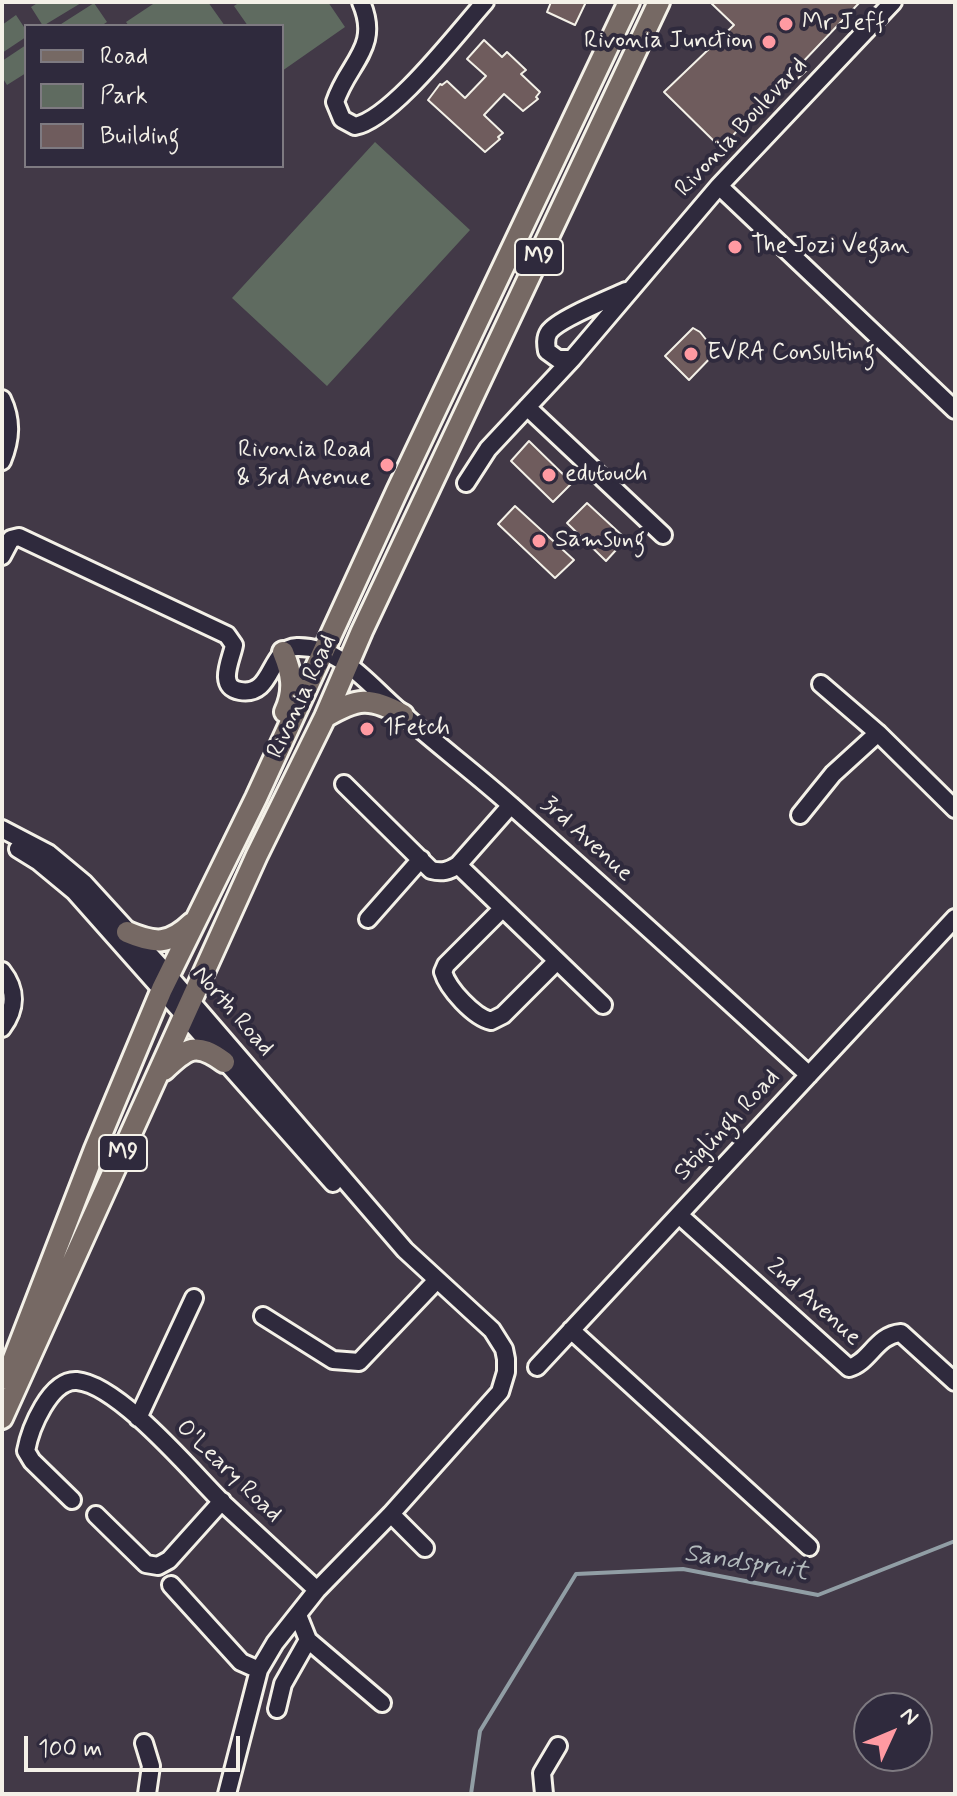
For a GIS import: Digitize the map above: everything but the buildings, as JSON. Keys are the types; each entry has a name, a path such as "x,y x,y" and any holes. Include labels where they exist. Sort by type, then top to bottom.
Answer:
{"main road":[{"name":"Rivonia Road","path":"2,1390 95,1149 165,982 256,798 397,491 629,2"},
{"name":"Rivonia Road","path":"2,1418 257,855 325,717 659,2"},
{"path":"256,798 257,773 292,693 292,676 283,652"},
{"path":"325,717 347,704 367,700 383,704 403,715"},
{"path":"127,932 158,942 180,934 196,919"},
{"path":"157,1077 185,1052 193,1049 209,1051 224,1062"}],"street":[{"path":"361,2 368,21 368,39 335,102 342,119 355,126 370,121 393,103 485,2"},
{"name":"Rivonia Boulevard","path":"466,483 488,449 572,359 719,186 893,2"},
{"path":"719,186 955,410"},
{"name":"Rivonia Boulevard","path":"572,359 558,359 547,351 550,331 630,289"},
{"path":"2,399 9,417 10,436 2,461"},
{"path":"527,407 663,535"},
{"path":"2,556 11,539 19,537 227,635 234,645 226,675 228,683 235,689 254,691 261,686 283,652"},
{"name":"3rd Avenue","path":"283,652 298,647 348,663 403,715 511,805 809,1075"},
{"path":"821,684 878,733 955,809"},
{"path":"800,815 833,774 878,733"},
{"path":"344,784 431,870 438,872 458,865 511,805"},
{"name":"North Road","path":"2,829 60,861 84,883 165,982"},
{"name":"North Road","path":"2,841 39,862 74,891 165,982 405,1250 492,1330 504,1349 506,1372 500,1392 391,1514"},
{"path":"368,919 421,859"},
{"path":"458,865 603,1005"},
{"path":"502,909 446,965 443,972 447,982 479,1016 491,1021 503,1015 557,961"},
{"name":"Stiglingh Road","path":"537,1367 955,918"},
{"path":"2,971 14,994 11,1015 2,1028"},
{"name":"North Road","path":"189,1009 224,1062 381,1234 405,1250"},
{"name":"2nd Avenue","path":"679,1215 849,1368 856,1366 883,1339 901,1333 955,1382"},
{"path":"263,1316 333,1360 359,1362 437,1280"},
{"path":"138,1418 194,1298"},
{"path":"571,1330 809,1547"},
{"name":"O'Leary Road","path":"72,1500 28,1456 28,1439 45,1403 59,1385 74,1381 92,1385 138,1418 317,1590"},
{"path":"96,1515 146,1564 158,1566 169,1560 222,1501"},
{"path":"227,1794 259,1670 275,1643 317,1590 391,1514 425,1548"},
{"path":"171,1585 241,1662 259,1670"},
{"path":"298,1615 308,1640 382,1703"},
{"path":"277,1709 283,1684 308,1640"},
{"path":"144,1743 151,1766 147,1794"},
{"path":"544,1794 542,1773 558,1746"}],"green space":[{"path":"39,2 81,2 46,24 42,24 31,7"},
{"path":"156,2 208,2 224,24 128,24 126,22"},
{"path":"240,2 328,2 345,27 284,70 284,24 247,24 234,6"},
{"path":"94,3 107,22 104,24 61,24"},
{"path":"16,15 24,27 24,38 2,53 2,25"},
{"path":"24,46 24,74 7,85 2,77 2,61"},
{"path":"375,142 470,230 327,386 232,298"}],"waterway":[{"name":"Sandspruit","path":"471,1794 480,1731 576,1574 683,1569 818,1595 955,1541"}],"place":[{"name":"Mr Jeff","path":"786,24"},
{"name":"Rivonia Junction","path":"769,42"},
{"name":"The Jozi Vegan","path":"735,247"},
{"name":"EVRA Consulting","path":"691,354"},
{"name":"Rivonia Road & 3rd Avenue","path":"387,465"},
{"name":"edutouch","path":"549,475"},
{"name":"Samsung","path":"539,541"},
{"name":"1Fetch","path":"367,729"}]}
